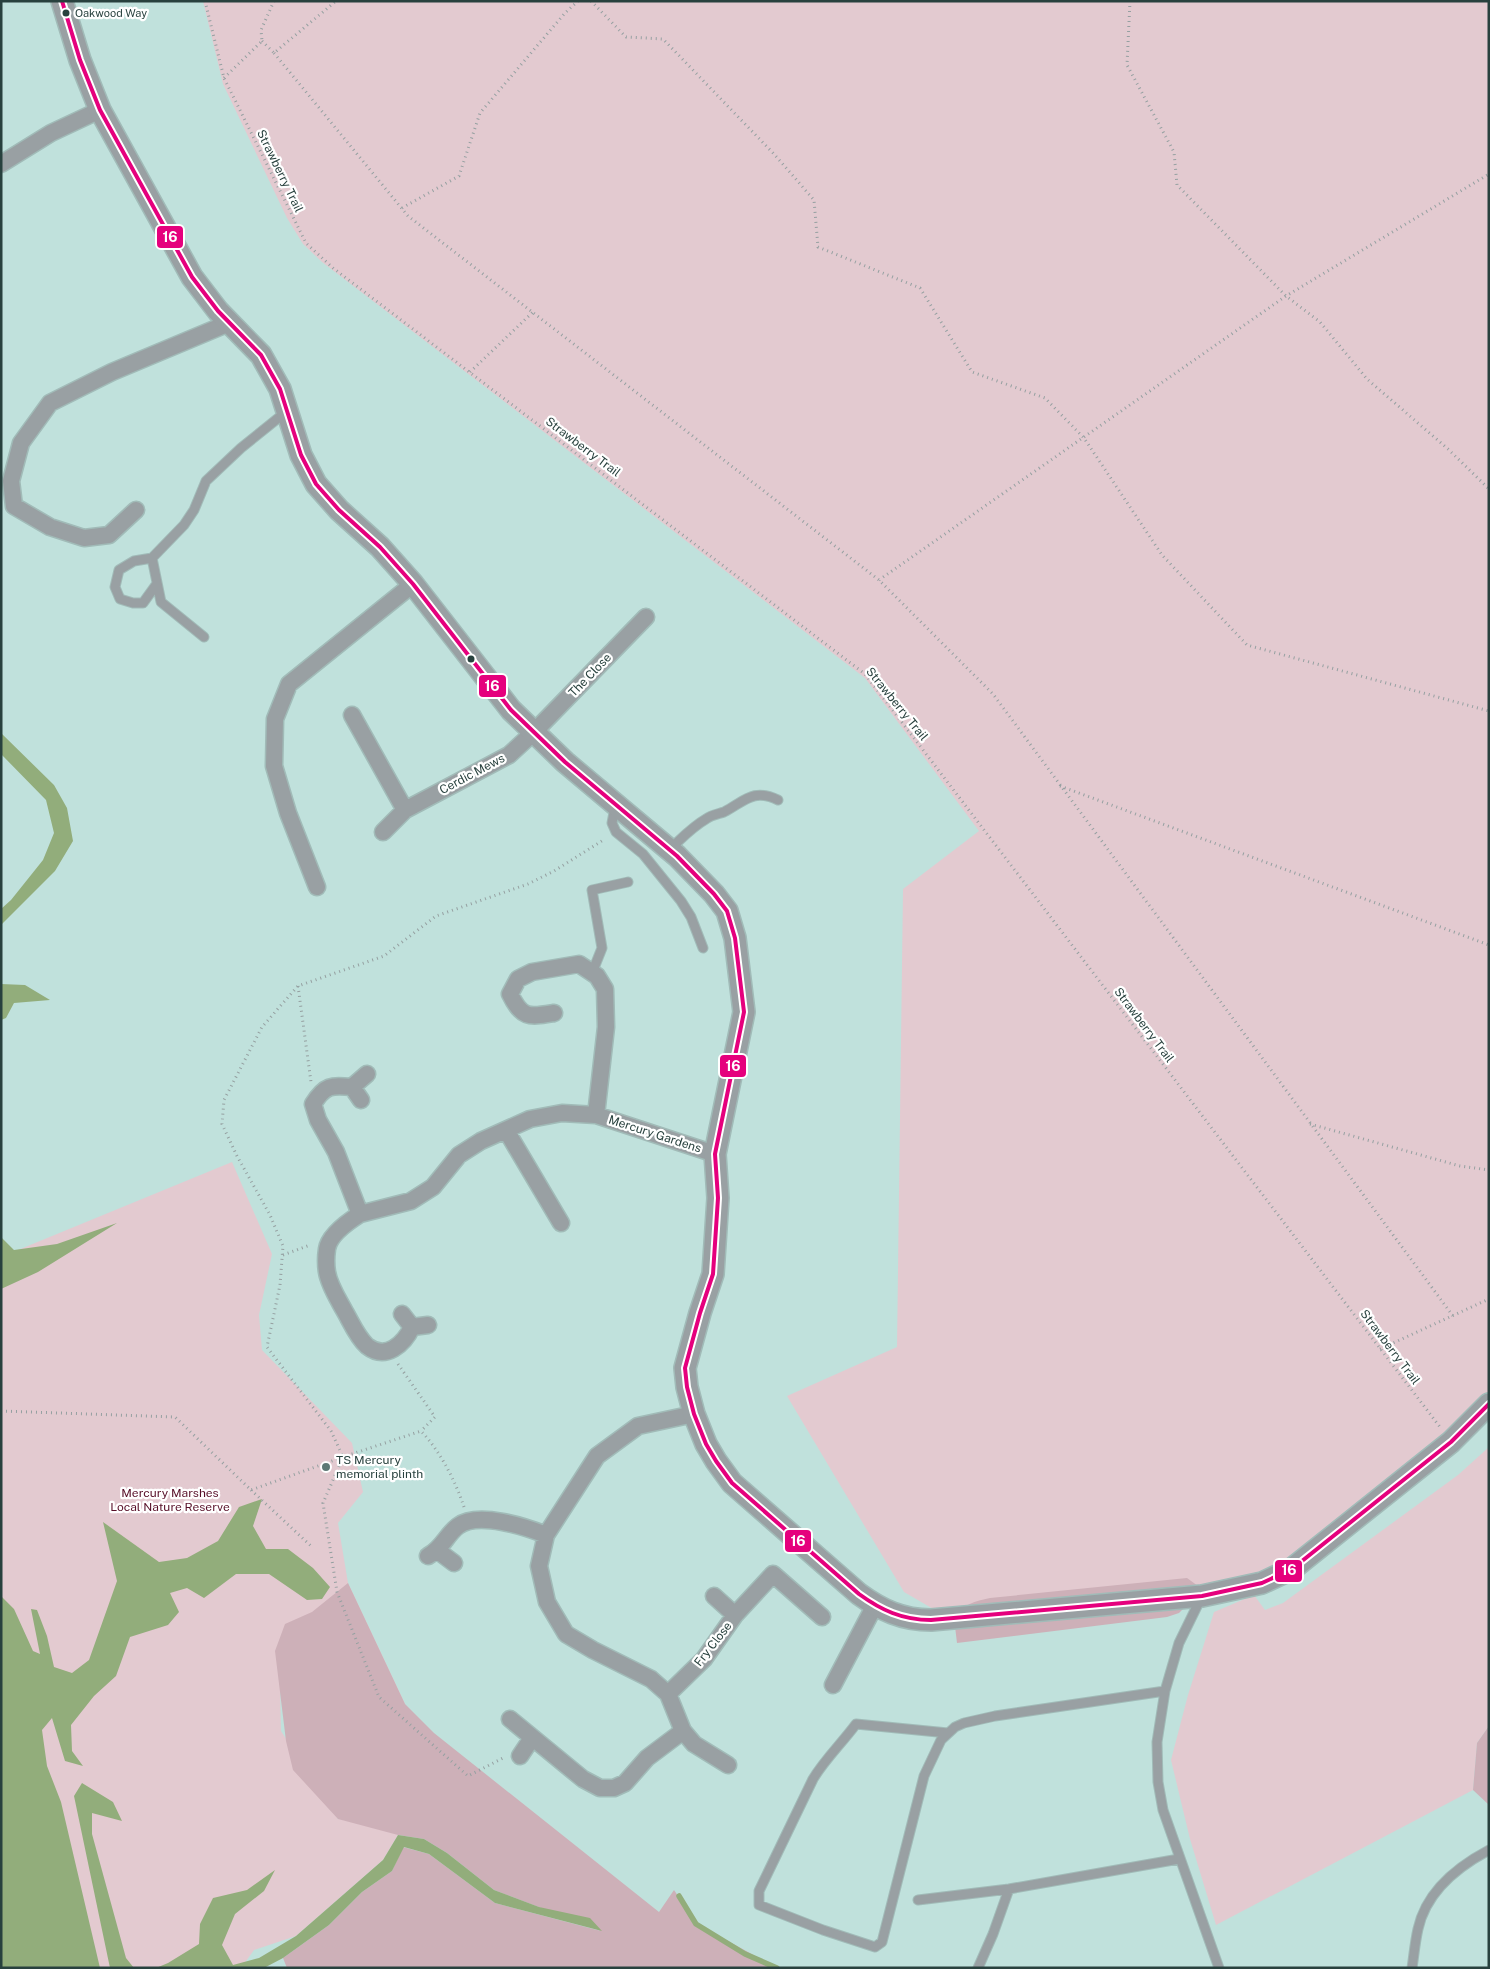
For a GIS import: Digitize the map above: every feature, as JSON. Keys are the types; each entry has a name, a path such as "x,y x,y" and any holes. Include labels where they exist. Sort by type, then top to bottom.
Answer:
{"street":[{"path":"62,1 80,60 100,110 192,277 218,311 261,355 280,389 303,461 316,484 339,510 380,547 413,584 511,710 565,762 669,849 706,884 727,911 734,938 744,1012 715,1154 718,1198 713,1274 685,1368 687,1387 694,1414 706,1444 716,1462 732,1483 859,1594 875,1605 899,1617 931,1620 1202,1596 1262,1583 1292,1569 1451,1442 1489,1404"},
{"path":"1,164 52,133 100,110"},
{"path":"136,510 109,535 84,538 50,527 14,506 11,481 21,443 50,403 112,372 229,323"},
{"path":"317,887 288,813 274,766 275,719 290,684 413,584"},
{"name":"The Close","path":"534,732 646,617"},
{"path":"352,715 406,810"},
{"name":"Cerdic Mews","path":"383,832 406,810 509,755 534,732"},
{"path":"554,1013 532,1016 518,1009 510,994 518,979 532,972 579,964 592,973"},
{"name":"Mercury Gardens","path":"592,973 597,976 605,989 606,1028 596,1114"},
{"path":"360,1214 336,1152 318,1120 313,1104 321,1092 334,1085 356,1093 367,1074"},
{"name":"Mercury Gardens","path":"389,1351 373,1349 362,1339 336,1295 327,1273 327,1247 342,1226 360,1214 411,1201 433,1187 459,1155 481,1141 530,1119 562,1113 596,1114 715,1154"},
{"path":"506,1130 561,1223"},
{"path":"389,1351 402,1343 420,1326 402,1314"},
{"path":"694,1414 638,1426 597,1456 546,1535 539,1566 547,1602 566,1634 593,1650 651,1679 668,1694 682,1731 694,1744 728,1765"},
{"path":"454,1563 433,1554 458,1526 469,1521 489,1521 526,1527 546,1535"},
{"name":"Fry Close","path":"668,1694 704,1660 736,1615 773,1574 822,1617"},
{"name":"Fry Close","path":"714,1596 736,1615"},
{"path":"833,1685 875,1605"},
{"path":"510,1719 526,1746 600,1788 614,1788 625,1783 647,1758 682,1731"}],"lane":[{"path":"156,585 143,603 133,603 120,599 115,587 119,570 134,561 152,558 184,525 194,510 206,481 241,448 287,411"},
{"path":"152,558 156,570 156,585 161,602 204,637"},
{"path":"669,849 708,817 724,812 746,797 768,795 778,800"},
{"path":"615,804 612,823 616,832 643,854 681,901 691,916 703,948"},
{"path":"592,973 602,948 592,890 628,882"},
{"path":"1202,1596 1179,1643 1165,1691 1157,1742 1158,1782 1162,1810 1219,1968"},
{"path":"948,1733 856,1724 844,1741 823,1762 813,1779 759,1891 759,1904 823,1930 875,1947 882,1942 924,1776 935,1750 948,1733 964,1723 995,1716 1165,1691"},
{"path":"1412,1968 1418,1928 1425,1910 1442,1884 1467,1862 1489,1850"},
{"path":"918,1900 1009,1889 1179,1859"},
{"path":"978,1968 993,1934 1009,1889"}],"path":[{"name":"Strawberry Trail","path":"205,1 224,78 306,243 333,268 866,674 1451,1442"},
{"path":"274,1 261,30 262,41 274,53 408,216 880,580 993,694 1452,1316"},
{"path":"274,53 336,1"},
{"path":"402,208 459,176 480,113 565,13 578,1"},
{"path":"591,1 626,36 663,39 774,154 814,200 818,247 920,288 972,372 1045,398 1084,438 1162,555 1247,645 1489,711"},
{"path":"1130,1 1127,65 1174,152 1176,185 1286,296 1320,322 1367,380 1448,449 1489,489"},
{"path":"224,78 262,41"},
{"path":"880,580 1286,296 1489,174"},
{"path":"469,372 533,312"},
{"path":"1060,786 1489,945"},
{"path":"298,986 313,1104"},
{"path":"1310,1124 1460,1166 1489,1170"},
{"path":"1380,1349 1489,1299"},
{"path":"251,1490 422,1431 435,1417 389,1351"},
{"path":"1,1411 175,1417 311,1546"},
{"path":"422,1431 445,1466 469,1521"},
{"path":"343,1457 323,1502 337,1592 379,1697 468,1776 526,1746"}],"green space":[{"path":"203,1 1489,1 1489,1394 1442,1439 1273,1569 1232,1581 947,1617 904,1592 787,1396 897,1347 903,889 979,831 865,678 322,262 303,244 287,218 223,84"},
{"name":"Mercury Marshes Local Nature Reserve","path":"232,1162 272,1254 259,1315 262,1350 352,1443 363,1492 338,1523 348,1583 405,1704 279,1641 281,1731 338,1819 424,1822 398,1835 383,1860 296,1936 254,1950 241,1968 1,1968 1,1257"},
{"path":"1489,1447 1489,1726 1477,1743 1473,1790 1216,1925 1190,1839 1171,1760 1188,1695 1214,1612 1254,1595 1265,1610 1283,1603 1458,1475"}],"shaded area":[{"path":"1,733 54,785 67,808 73,841 55,871 1,925 1,909 11,900 43,860 54,833 46,800 1,754"},
{"path":"1,984 25,985 50,1000 14,1003 6,1018 1,1020"},
{"path":"117,1223 38,1272 1,1289 1,1237 14,1250 57,1244"},
{"path":"262,1499 253,1526 266,1549 288,1549 313,1568 330,1587 322,1599 307,1600 269,1574 236,1574 204,1598 187,1588 170,1593 179,1612 168,1625 130,1637 116,1676 94,1696 71,1725 72,1751 83,1766 65,1761 52,1718 42,1730 47,1766 61,1802 100,1968 1,1968 1,1596 14,1609 33,1651 40,1654 31,1609 37,1610 47,1636 54,1667 72,1673 89,1660 117,1581 103,1522 159,1562 187,1558 218,1541 239,1507"},
{"path":"1187,1578 1198,1586 1198,1594 1179,1613 1167,1617 957,1643 954,1618 965,1606 979,1600"},
{"path":"348,1583 405,1704 434,1733 659,1912 674,1890 697,1924 777,1968 287,1968 283,1958 329,1925 362,1892 392,1871 403,1847 429,1854 495,1903 601,1931 494,1890 447,1853 424,1839 398,1835 338,1819 293,1770 286,1741 275,1651 285,1624 312,1612"},
{"path":"1489,1726 1489,1805 1473,1790 1477,1743"},
{"path":"82,1783 113,1802 122,1821 92,1813 92,1834 126,1958 134,1968 110,1968 74,1796"},
{"path":"398,1835 424,1839 447,1853 494,1890 539,1907 590,1918 602,1931 495,1903 429,1854 404,1847 392,1871 362,1892 329,1925 283,1958 264,1968 156,1968 199,1944 200,1924 213,1898 247,1890 275,1870 264,1891 235,1914 222,1945 233,1965 259,1958 296,1936 383,1860"}],"waterway":[{"path":"679,1896 696,1924 745,1954 777,1968"}],"transit line":[{"name":"16","path":"62,1 80,60 100,110 192,277 218,311 261,355 280,389 301,455 316,484 339,510 380,547 413,584 511,710 565,762 677,856 714,894 727,911 735,938 744,1012 715,1154 718,1198 713,1274 685,1368 687,1387 694,1414 706,1444 732,1483 859,1594 875,1605 901,1616 931,1620 1202,1596 1262,1583 1292,1569 1451,1442 1489,1404"}],"place":[{"name":"Oakwood Way","path":"66,13"},
{"name":"TS Mercury memorial plinth","path":"326,1467"}]}
